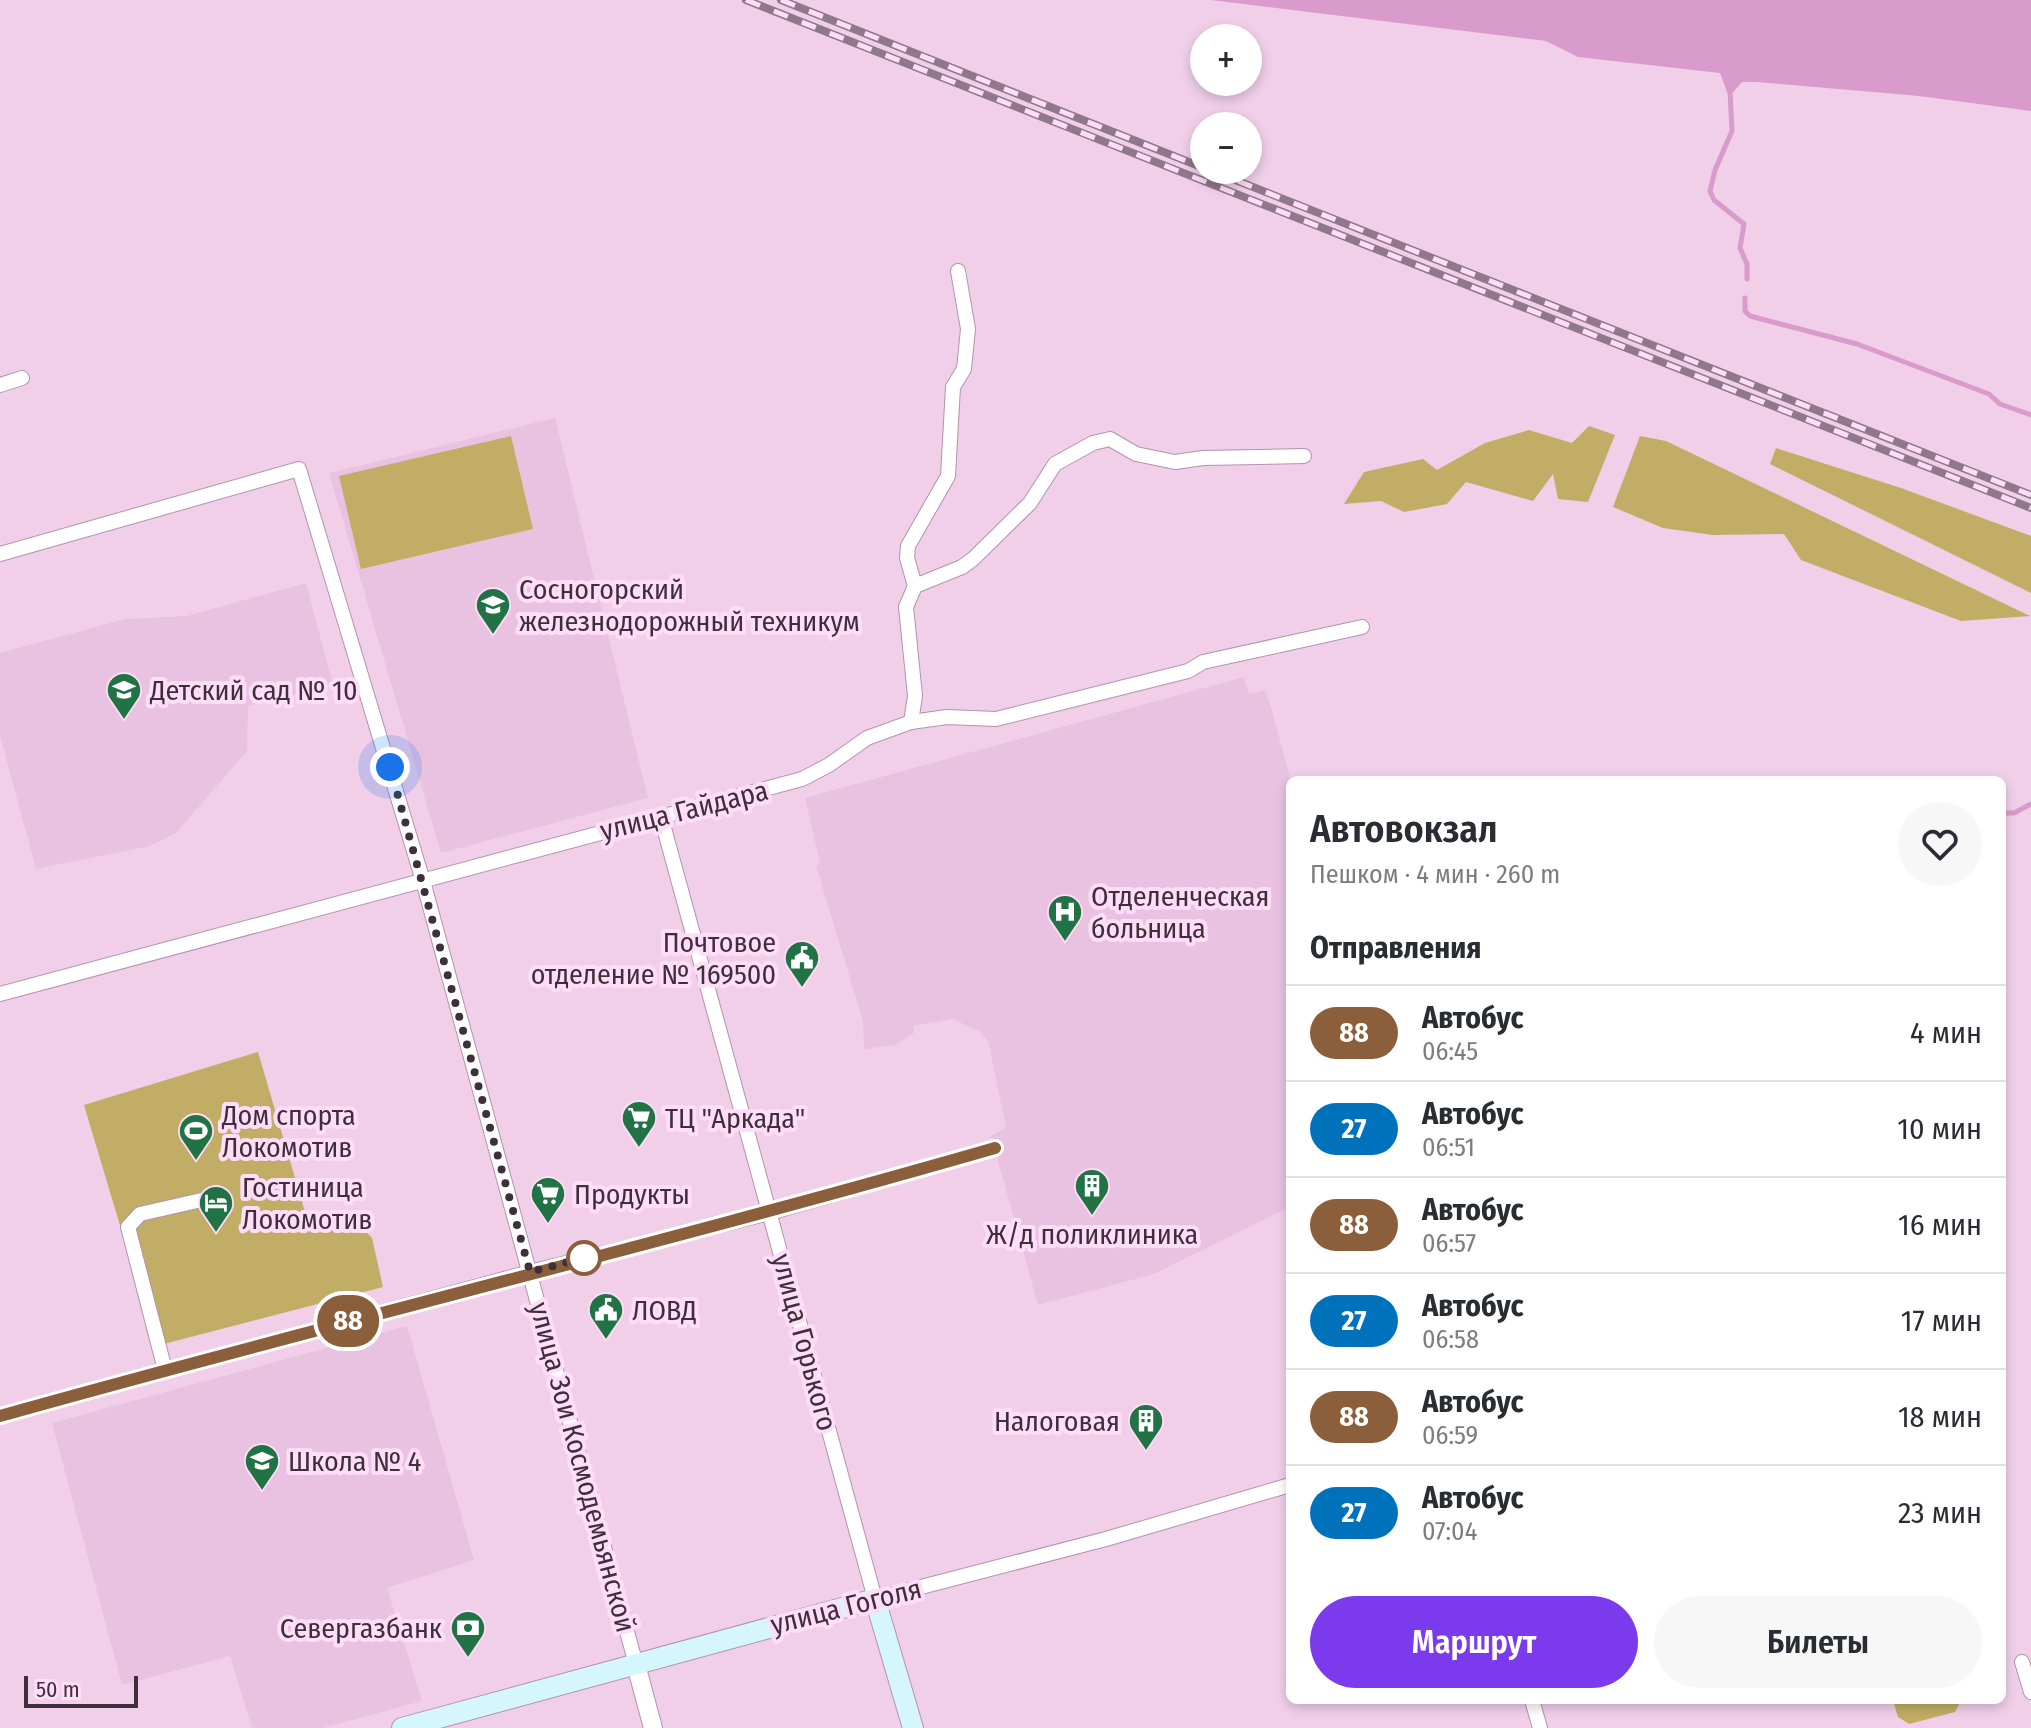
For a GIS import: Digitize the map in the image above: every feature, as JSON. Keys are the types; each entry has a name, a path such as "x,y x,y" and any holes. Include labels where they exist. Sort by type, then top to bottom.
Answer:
{"main road":[{"name":"улица Гоголя","path":"402,1728 635,1661 875,1599"},
{"name":"улица Горького","path":"875,1599 913,1728"}],"street":[{"path":"911,722 915,696 906,607 915,586 907,558 908,546 948,476 953,387 964,369 968,329 958,271"},
{"path":"0,385 22,378"},
{"path":"915,586 962,567 973,559 1030,503 1055,464 1093,443 1110,439 1136,454 1175,462 1203,458 1304,456"},
{"name":"улица Зои Космодемьянской","path":"0,554 299,469 423,881 653,1728"},
{"name":"улица Гайдара","path":"0,994 802,779 829,765 867,738 911,722 947,717 996,719 1188,671 1203,662 1362,627"},
{"name":"улица Горького","path":"661,817 875,1599"},
{"path":"0,1416 530,1272 769,1213 995,1148"},
{"path":"165,1370 128,1227 140,1214 206,1199"},
{"name":"улица Гоголя","path":"875,1599 1106,1539 1286,1486"},
{"path":"2022,1662 2031,1692"},
{"path":"1533,1704 1540,1728"}],"shaded area":[{"path":"1211,0 2031,0 2031,111 1919,96 1757,82 1742,82 1729,97 1720,73 1578,57 1546,41"},
{"name":"Сосногорский железнодорожный техникум","path":"555,418 648,798 441,853 329,473"},
{"path":"1589,426 1615,435 1588,502 1558,499 1553,474 1533,501 1466,482 1447,504 1404,512 1381,501 1344,504 1364,472 1423,459 1437,470 1485,443 1529,430 1572,443"},
{"path":"511,436 533,529 361,569 339,476"},
{"path":"1640,436 1666,441 2030,616 1961,621 1801,560 1784,534 1713,535 1663,528 1613,507"},
{"path":"1776,448 1901,488 2031,536 2031,593 1770,464"},
{"name":"Детский сад № 10","path":"306,583 333,685 248,706 247,751 176,833 150,846 36,869 0,736 0,653 125,619 187,616"},
{"name":"Отделенческая больница","path":"1244,677 1249,694 1266,690 1290,776 1286,776 1286,1209 1154,1274 1038,1305 991,1136 1006,1127 988,1041 980,1032 953,1019 914,1026 914,1033 895,1045 864,1049 863,1021 816,866 820,863 805,798"},
{"name":"Дом спорта Локомотив","path":"258,1052 310,1229 353,1218 372,1238 383,1287 156,1346 84,1105"},
{"name":"Школа № 4","path":"407,1326 474,1560 387,1588 422,1701 323,1728 252,1728 230,1656 122,1685 52,1423"},
{"path":"1894,1704 1959,1704 1955,1712 1909,1724 1898,1717"}],"waterway":[{"path":"1730,91 1732,131 1715,170 1710,191 1714,200 1744,224 1740,248 1747,264 1747,279"},
{"path":"1745,298 1745,311 1750,316 1857,344 1989,394 2000,404 2031,415"},
{"path":"2006,813 2014,813 2031,804"}],"railway":[{"path":"746,0 2031,508"},
{"path":"781,0 1190,162"},
{"path":"1245,184 2031,495"}],"bus line":[{"name":"88","path":"0,1416 530,1272 769,1213 995,1148"}],"place":[{"name":"Сосногорский железнодорожный техникум","path":"493,636"},
{"name":"Детский сад № 10","path":"124,721"},
{"name":"Отделенческая больница","path":"1065,943"},
{"name":"Почтовое отделение № 169500","path":"802,989"},
{"name":"ТЦ \"Аркада\"","path":"639,1149"},
{"name":"Дом спорта Локомотив","path":"196,1162"},
{"name":"Ж/д поликлиника","path":"1092,1217"},
{"name":"Продукты","path":"548,1225"},
{"name":"Гостиница Локомотив","path":"216,1234"},
{"name":"ЛОВД","path":"606,1341"},
{"name":"Налоговая","path":"1146,1452"},
{"name":"Школа № 4","path":"262,1492"},
{"name":"Севергазбанк","path":"468,1659"}],"route":[{"path":"390,767 489,1114 530,1272 584,1258"}]}
